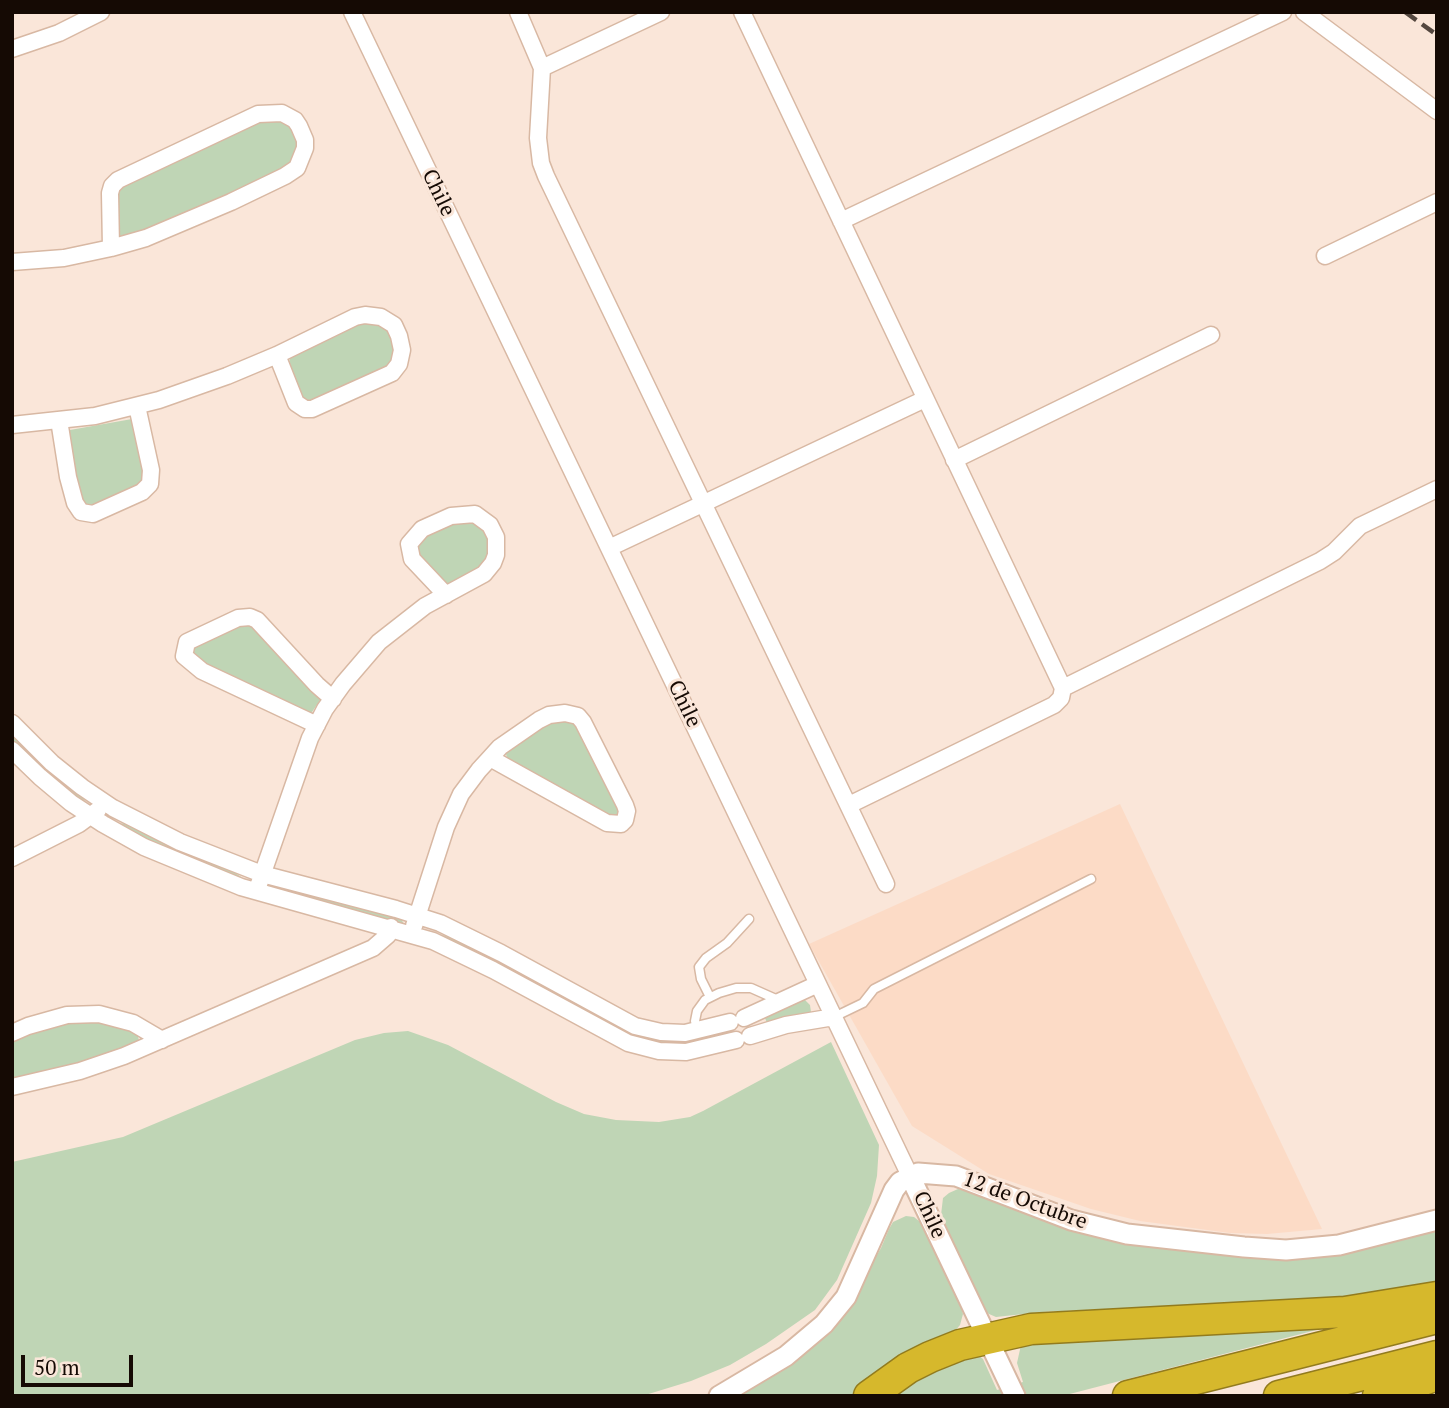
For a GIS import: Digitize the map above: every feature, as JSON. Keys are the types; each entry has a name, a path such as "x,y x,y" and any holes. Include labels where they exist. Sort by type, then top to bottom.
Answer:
{"highway":[{"path":"869,1396 908,1368 930,1357 960,1345 1031,1329 1345,1312 1437,1297"},
{"path":"1128,1396 1437,1318"},
{"path":"1279,1396 1437,1356"},
{"path":"1378,1396 1437,1375"}],"street":[{"name":"Chile","path":"352,12 1015,1396"},
{"path":"517,12 542,68 538,138 541,163 546,176 886,884"},
{"path":"542,68 661,12"},
{"path":"742,12 1063,688 1062,698 1054,705 849,805"},
{"path":"841,221 1283,12"},
{"path":"1304,12 1437,111"},
{"path":"12,49 59,33 93,14"},
{"path":"12,262 64,258 111,248 146,238 292,172 301,162 305,148 303,133 295,120 282,113 258,114 118,180 110,193 111,248"},
{"path":"1325,256 1437,202"},
{"path":"12,425 59,421 137,407 190,390 277,355 355,317 365,315 381,317 394,326 401,350 399,364 391,373 312,410 296,403 277,355"},
{"path":"954,460 1211,335"},
{"path":"609,548 925,399"},
{"path":"59,421 75,503 81,512 93,514 142,492 150,484 151,470 137,407"},
{"path":"1063,688 1320,561 1334,552 1360,526 1437,489"},
{"path":"257,892 299,765 317,725 333,699 379,642 425,606 446,595 484,574 493,563 497,545 494,530 475,514 451,516 422,529 409,544 412,559 446,595"},
{"path":"317,725 202,671 184,656 187,642 238,618 250,617 257,620 333,699"},
{"path":"411,934 453,809 461,794 490,758 511,739 539,720 550,715 572,713 583,722 625,805 625,820 621,824 607,824 490,758"},
{"path":"12,723 52,763 105,802 180,842 262,874 418,916 471,937 635,1026 661,1032 698,1032 743,1018 818,984"},
{"path":"12,750 40,777 92,816 172,860 257,892 391,927 462,954 628,1043 659,1051 690,1054 799,1022 834,1017"},
{"path":"12,858 92,816 105,802"},
{"path":"12,1087 80,1071 162,1040 373,948 383,941 391,927"},
{"path":"12,1033 67,1015 99,1014 133,1023 162,1040"},
{"path":"743,1018 749,1036"},
{"path":"690,1054 698,1032"},
{"name":"12 de Octubre","path":"910,1176 929,1173 956,1176 1062,1216 1127,1234 1244,1247 1286,1250 1339,1245 1437,1220"},
{"path":"719,1396 786,1356 836,1311 858,1273 888,1200 900,1182 910,1176"}],"lane":[{"path":"834,1017 863,1003 874,989 1091,880"},
{"path":"710,997 701,979 699,967 749,919"},
{"path":"698,1032 695,1021 697,1011 710,997 743,988 757,990 781,1001"}],"shaded area":[{"path":"1120,804 1322,1229 1267,1234 1230,1233 1140,1221 1091,1209 989,1174 912,1126 809,944"}],"green space":[{"path":"259,119 286,119 300,139 295,165 176,221 122,238 117,233 115,200 118,187"},
{"path":"377,320 395,336 394,364 318,403 304,403 288,366 291,355 356,323"},
{"path":"132,419 136,424 145,484 96,509 82,507 67,436 70,430"},
{"path":"465,519 482,524 492,544 485,566 449,585 419,558 416,542 421,537"},
{"path":"250,622 321,699 312,712 307,714 190,657 191,645 239,623"},
{"path":"573,719 620,808 620,815 615,818 608,818 508,761 508,750 548,722"},
{"path":"12,734 81,795 88,806 80,803 12,743"},
{"path":"129,823 204,860 231,870 247,881 205,868 115,824"},
{"path":"276,891 310,894 400,917 405,926"},
{"path":"431,932 460,940 686,1045 637,1042"},
{"path":"799,1000 805,1000 810,1005 811,1012 767,1023 765,1018 773,1012"},
{"path":"85,1019 137,1031 139,1041 136,1045 101,1058 12,1082 12,1039 37,1028"},
{"path":"408,1031 448,1045 584,1114 616,1120 659,1122 690,1117 703,1111 831,1042 879,1145 877,1176 871,1203 837,1280 815,1310 766,1344 730,1365 691,1381 642,1396 12,1396 12,1162 123,1137 355,1040"},
{"path":"958,1189 968,1190 1089,1234 1183,1250 1286,1257 1327,1256 1437,1231 1437,1289 1397,1296 1042,1312 996,1317 983,1309 941,1215 943,1198"},
{"path":"906,1216 914,1217 924,1225 961,1306 963,1314 955,1331 856,1396 733,1396 851,1299 893,1222"},
{"path":"1324,1328 1062,1396 887,1396 918,1374 978,1355 983,1359 997,1390 1023,1382 1017,1363 1021,1345 1026,1339"}],"railway":[{"path":"1405,12 1437,35"}]}
